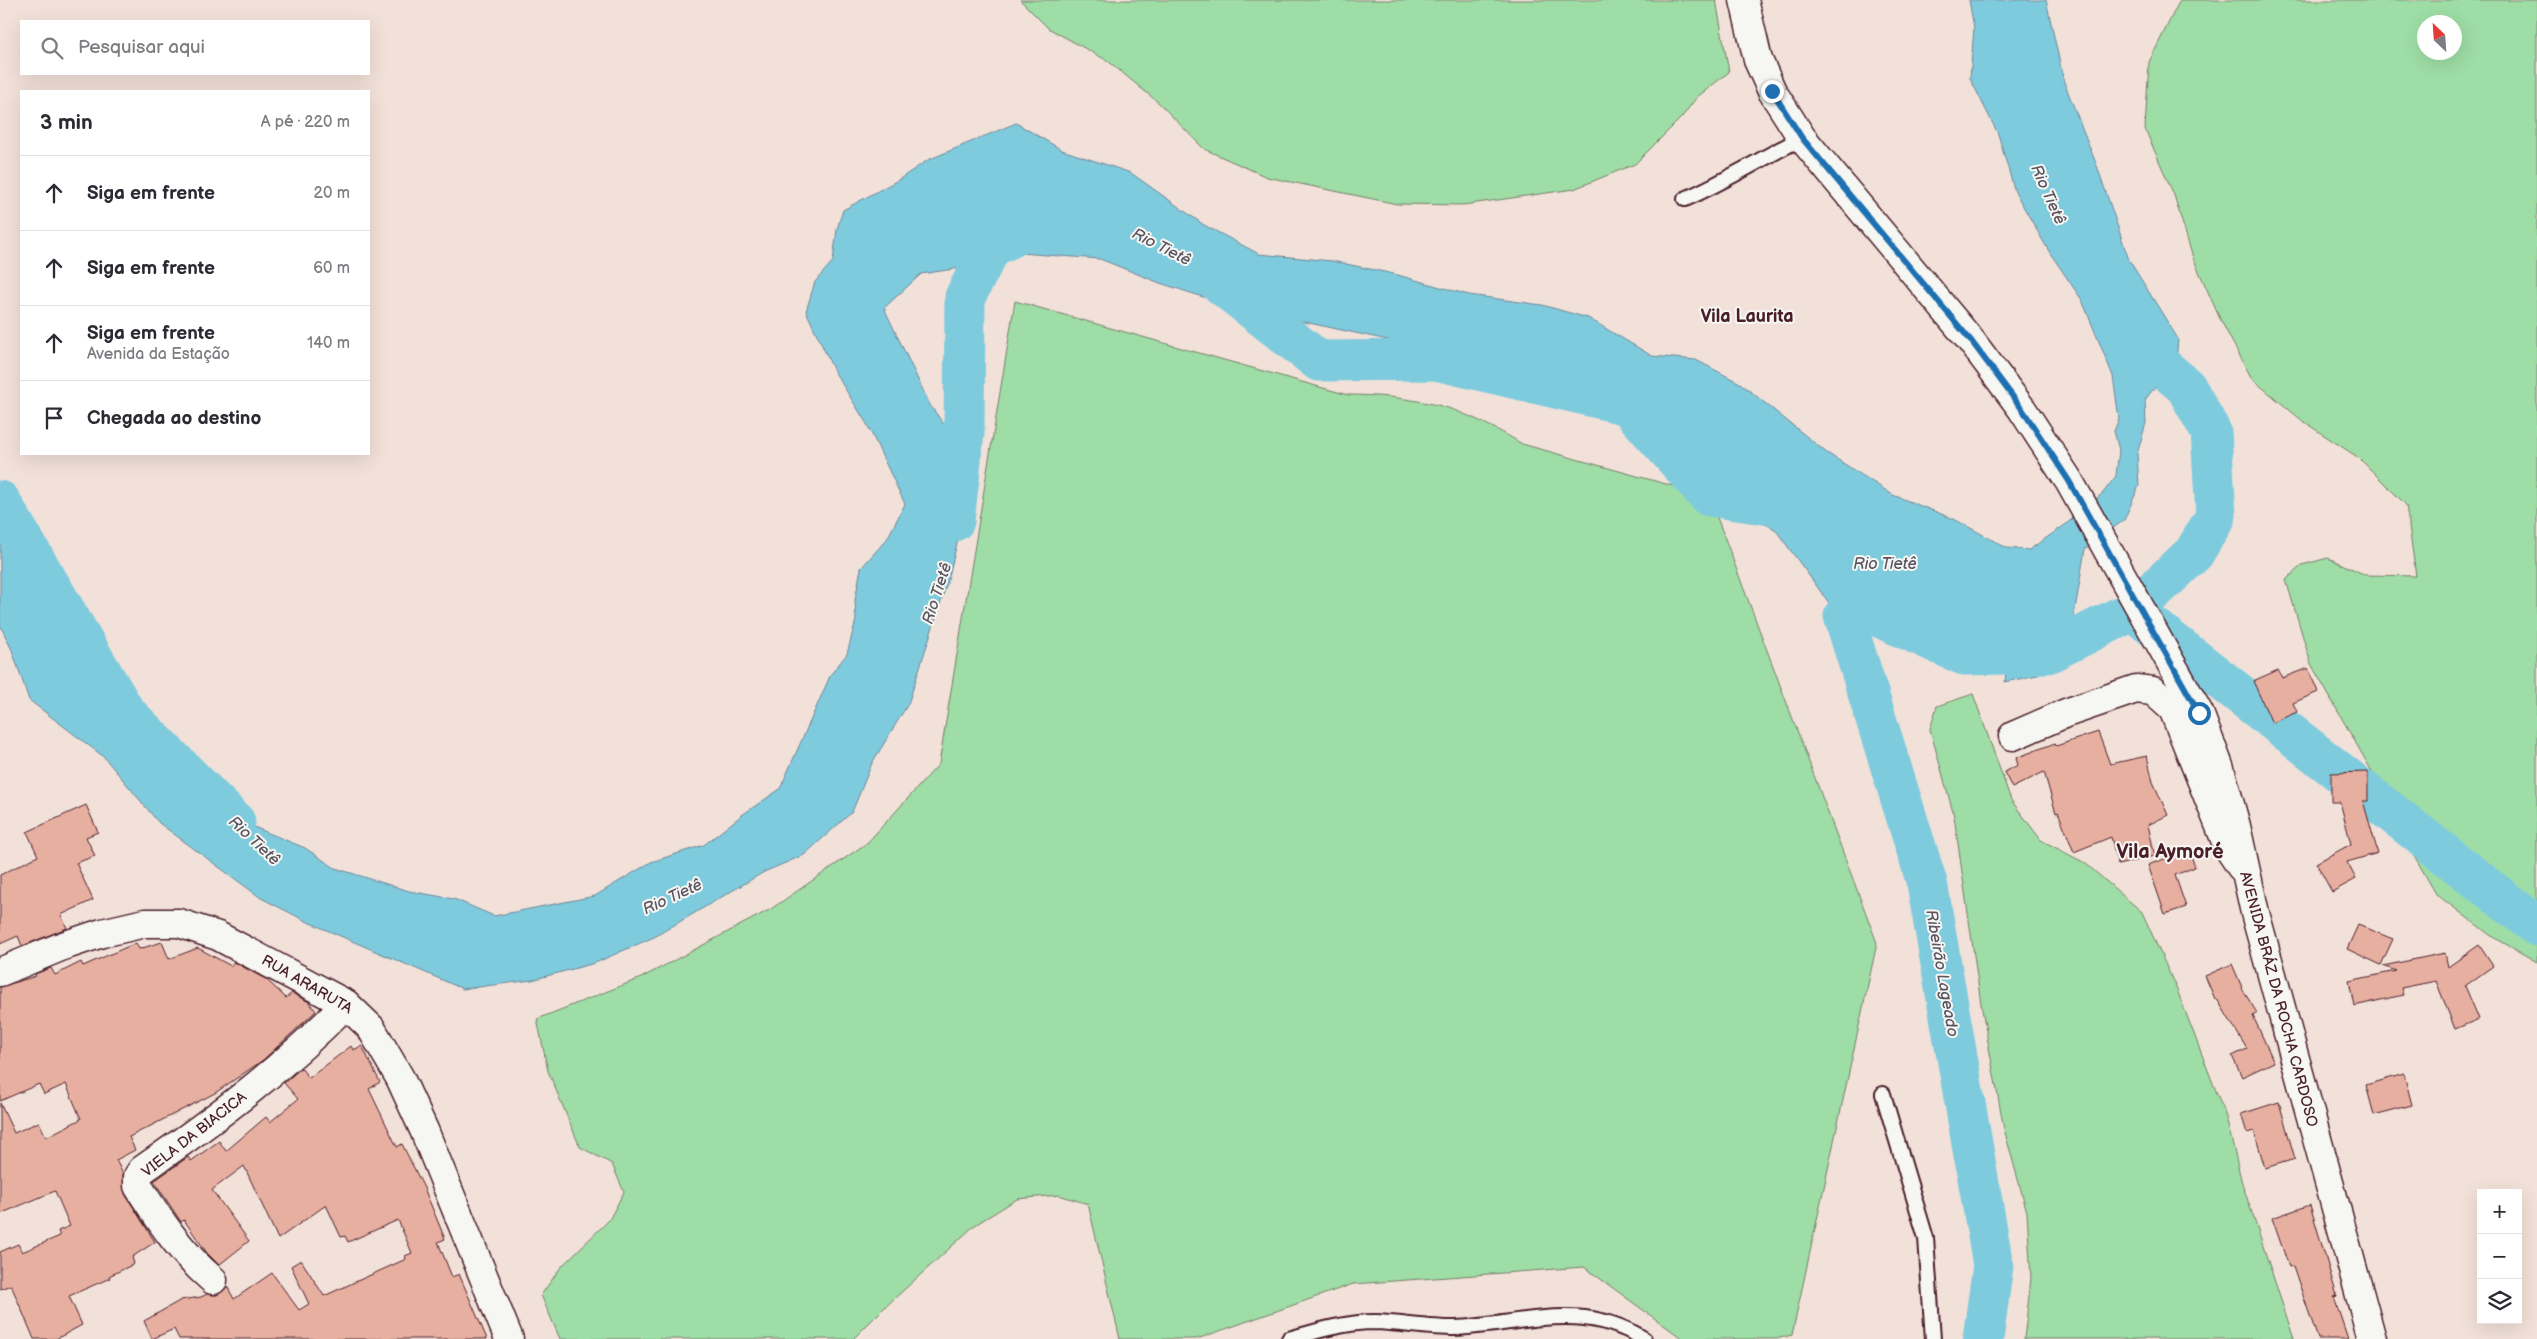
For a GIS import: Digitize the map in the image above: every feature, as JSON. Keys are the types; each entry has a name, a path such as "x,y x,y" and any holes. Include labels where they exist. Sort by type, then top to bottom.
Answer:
{"street":[{"name":"AVENIDA BRÁZ DA ROCHA CARDOSO","path":"1744,0 1758,60 1772,91 1802,138 1972,342 2022,409 2069,481 2174,665 2199,713 2220,770 2236,826 2247,877 2302,1090 2372,1339"},
{"path":"2014,736 2066,713 2136,689 2153,692 2173,709 2229,849 2247,877"},
{"name":"RUA ARARUTA","path":"0,972 63,946 102,934 145,923 179,923 218,936 346,1004 371,1028 400,1078 424,1130 509,1339"},
{"name":"VIELA DA BIACICA","path":"213,1280 193,1263 175,1243 138,1186 138,1176 142,1170 197,1132 280,1065 319,1031 346,1004"}],"lane":[{"path":"1686,198 1721,183 1758,160 1802,138"},
{"path":"1883,1094 1926,1238 1932,1339"},
{"path":"1289,1339 1337,1327 1373,1322 1454,1328 1557,1316 1601,1319 1626,1328 1644,1339"}],"green space":[{"path":"1020,0 1716,0 1729,72 1696,98 1682,117 1635,164 1574,189 1463,205 1397,204 1267,177 1204,149 1159,103 1108,61 1048,28"},
{"path":"2180,0 2537,0 2537,962 2490,935 2436,894 2403,836 2374,775 2311,664 2286,580 2302,565 2328,558 2366,575 2416,576 2406,505 2359,458 2304,422 2252,379 2220,319 2193,258 2174,195 2145,129 2149,62"},
{"path":"1015,301 1348,395 1402,399 1455,410 1522,444 1709,496 1877,943 1792,1335 1776,1339 1683,1339 1584,1267 1353,1284 1197,1339 1120,1339 1088,1204 1059,1195 1017,1199 975,1225 853,1339 560,1339 541,1295 561,1267 609,1220 624,1192 612,1164 580,1147 548,1071 537,1019 641,978 771,909 867,843 939,764"},
{"path":"1973,694 2011,800 2041,840 2085,863 2142,912 2177,990 2226,1117 2242,1183 2294,1339 2024,1339 2031,1278 2027,1212 2004,1129 1981,1004 1954,816 1930,729 1937,706"}],"water":[{"name":"Rio Tietê","path":"1969,0 2046,0 2064,82 2097,166 2129,260 2178,339 2175,374 2154,388 2145,400 2146,423 2137,454 2139,486 2124,520 2085,549 2074,616 2065,650 2037,675 2005,682 2008,653 1983,640 1934,625 1866,632 1832,607 1775,529 1709,496 1671,436 1590,384 1231,306 1160,283 1100,259 1007,252 954,269 921,274 884,308 930,405 958,444 967,502 948,580 908,704 872,763 852,812 804,855 764,872 654,937 595,963 532,980 463,989 308,922 261,898 159,823 104,757 29,700 12,650 0,625 0,506 6,515 23,570 71,656 101,689 145,750 204,787 232,818 305,848 335,868 409,891 454,899 494,916 595,896 651,862 704,845 742,815 780,789 831,674 847,654 856,620 855,600 861,568 887,539 905,504 867,424 834,371 806,311 815,282 833,261 837,229 843,210 898,180 928,160 1016,123 1062,150 1131,173 1204,225 1259,254 1332,261 1394,274 1469,295 1542,305 1588,318 1652,356 1696,360 1740,383 1827,453 1893,495 1954,519 2007,548 2029,550 2065,525 2103,493 2116,476 2119,450 2114,431 2119,419 2113,376 2082,300 2050,253 2015,192 1998,134 1970,78 1974,28"}],"building":[{"path":"2308,668 2318,692 2293,703 2297,712 2272,723 2253,681 2278,670 2282,678"},
{"path":"2098,732 2110,764 2147,756 2153,782 2168,815 2148,825 2155,856 2118,865 2111,837 2074,852 2058,812 2056,813 2044,772 2012,788 2004,772 2018,765 2016,758 2055,743 2056,746"},
{"path":"2368,772 2368,801 2363,801 2378,853 2347,862 2356,879 2332,892 2316,863 2351,844 2340,802 2331,802 2331,773"},
{"path":"86,805 98,832 86,837 95,856 76,863 93,900 61,915 67,928 22,946 18,936 0,944 0,875 38,856 27,832"},
{"path":"2189,850 2195,867 2175,875 2186,907 2165,914 2148,865"},
{"path":"2358,925 2393,939 2381,965 2347,949"},
{"path":"162,942 169,959 198,948 231,966 234,962 267,980 286,998 292,993 309,1002 316,1011 263,1060 215,1093 129,1137 135,1150 116,1160 123,1174 125,1194 155,1242 132,1257 134,1264 109,1276 110,1278 69,1296 82,1325 56,1339 34,1339 11,1285 0,1289 0,1252 18,1244 22,1252 60,1236 58,1231 70,1226 55,1191 0,1214 0,1103 14,1133 39,1122 46,1137 81,1119 66,1084 44,1094 39,1084 0,1101 0,987 36,976 35,974 51,968 55,975 81,962 83,966 136,943 139,949"},
{"path":"2479,945 2493,966 2465,986 2479,1019 2455,1029 2436,981 2401,988 2403,995 2354,1006 2349,981 2396,971 2383,966 2445,953 2448,967"},
{"path":"2232,964 2244,992 2257,1013 2253,1016 2274,1062 2242,1077 2232,1056 2247,1049 2217,999 2215,999 2205,976"},
{"path":"351,1046 353,1050 362,1046 380,1082 369,1089 397,1147 402,1144 424,1188 445,1239 438,1242 452,1277 459,1274 487,1339 179,1339 174,1329 152,1339 144,1321 181,1300 201,1297 207,1294 217,1295 227,1286 234,1299 272,1273 299,1310 309,1304 291,1266 301,1260 324,1296 406,1259 405,1256 412,1253 398,1220 348,1242 345,1236 341,1237 326,1205 278,1239 244,1166 212,1190 249,1241 219,1265 207,1253 184,1220 181,1222 154,1181 188,1157 191,1161 219,1141 226,1151 266,1117 270,1122 298,1099 284,1083 301,1068 309,1078"},
{"path":"2404,1074 2412,1105 2374,1115 2366,1085"},
{"path":"2279,1102 2295,1159 2265,1168 2254,1131 2247,1133 2241,1114"},
{"path":"2310,1205 2337,1296 2334,1297 2348,1339 2318,1339 2293,1266 2289,1267 2272,1218"}],"waterway":[{"name":"Rio Tietê","path":"954,521 964,434 965,297 991,247 1029,229"},
{"name":"Rio Tietê","path":"1208,274 1319,361 1436,360 1628,405 1709,496 1764,504"},
{"name":"Rio Tietê","path":"1856,603 1859,608 1964,655 2048,653 2132,611 2194,553 2216,516 2211,432 2186,387 2129,338"},
{"name":"Rio Tietê","path":"0,501 125,712 235,822"},
{"path":"2133,611 2537,926"},
{"name":"Ribeirão Lageado","path":"1844,616 1927,883 1993,1265 1983,1339"}],"district":[{"name":"Vila Laurita","path":"1747,316"},
{"name":"Vila Aymoré","path":"2170,851"}],"route":[{"path":"1772,91 1802,138 1972,342 2022,409 2069,481 2174,665 2199,713"}]}
